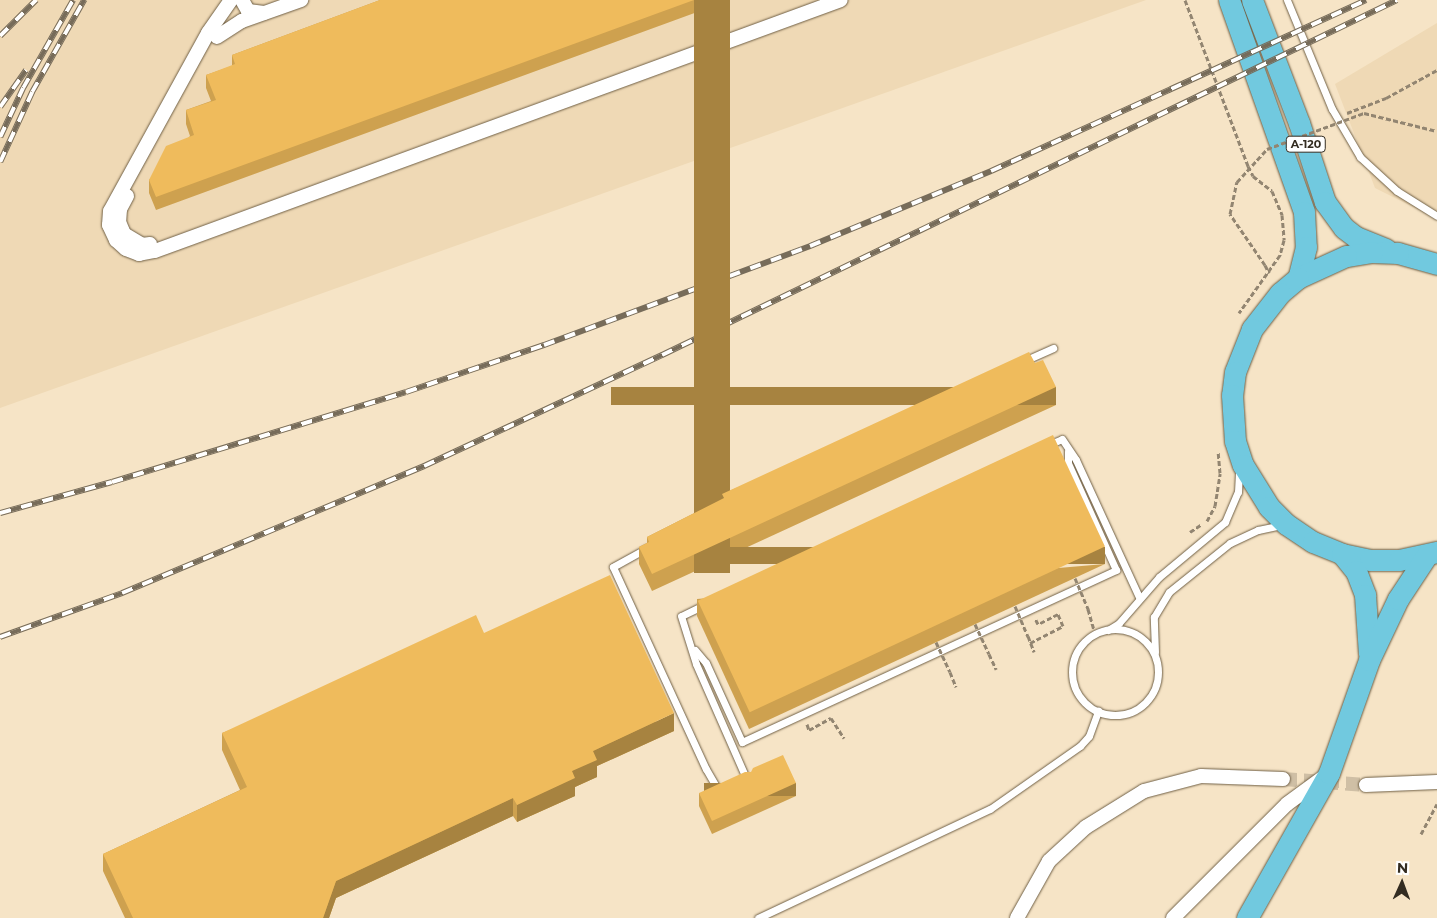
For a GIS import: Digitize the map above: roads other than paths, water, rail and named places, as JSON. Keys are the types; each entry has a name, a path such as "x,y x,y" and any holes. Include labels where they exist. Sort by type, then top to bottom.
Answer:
{"main road":[{"name":"A-120","path":"1228,0 1304,212 1306,247 1298,278"},
{"name":"A-120","path":"1252,0 1299,123 1318,184 1333,216 1356,237 1398,253"},
{"path":"1432,554 1399,560 1370,560 1342,554 1313,542 1286,524 1254,486 1226,442 1232,395 1242,350 1265,310 1298,278 1346,256 1372,252 1398,253 1437,264"},
{"path":"1342,554 1356,570 1365,594 1369,660"},
{"path":"1247,918 1329,772 1369,660 1398,599 1432,554"}],"street":[{"path":"231,0 208,33 110,211 110,225 116,240 126,249 139,254 155,251 841,0"},
{"path":"265,13 248,11 242,0 216,38 120,209 119,222 124,234 142,246 817,0"},
{"path":"265,13 275,0"},
{"path":"216,38 242,21 301,0"},
{"path":"1173,918 1288,804 1329,772"},
{"path":"1016,918 1049,861 1086,827 1144,791 1201,776 1283,780"},
{"path":"1366,785 1437,782"}],"lane":[{"path":"1218,0 1237,24"},
{"path":"1257,0 1260,22"},
{"path":"1287,0 1336,117 1360,157 1374,173 1437,216"},
{"path":"1014,366 1052,348"},
{"path":"1036,451 1062,439 1076,460 1139,597"},
{"path":"1226,442 1238,492 1225,522 1139,597 1119,623 1108,630 1095,634 1084,643 1073,667 1078,693 1098,712 1120,715 1142,706 1157,684 1154,617 1162,598 1230,543 1258,530 1286,524"},
{"path":"693,648 706,663 742,742 1116,570 1068,463 1068,450"},
{"path":"653,545 613,567 706,770 720,793"},
{"path":"716,599 680,616 693,648 696,664 748,781"},
{"path":"1108,630 1137,635 1156,657"},
{"path":"758,918 990,809 1080,746 1089,736 1098,712"}],"tunnel":[{"path":"1283,779 1366,785"}],"railway":[{"path":"0,36 36,0"},
{"path":"0,137 23,88 73,0"},
{"path":"0,162 32,92 84,0"},
{"path":"0,513 112,482 406,392 544,345 810,246 991,171 1366,0"},
{"path":"0,637 122,593 424,466 662,355 1397,0"},
{"path":"0,107 26,70"}]}
